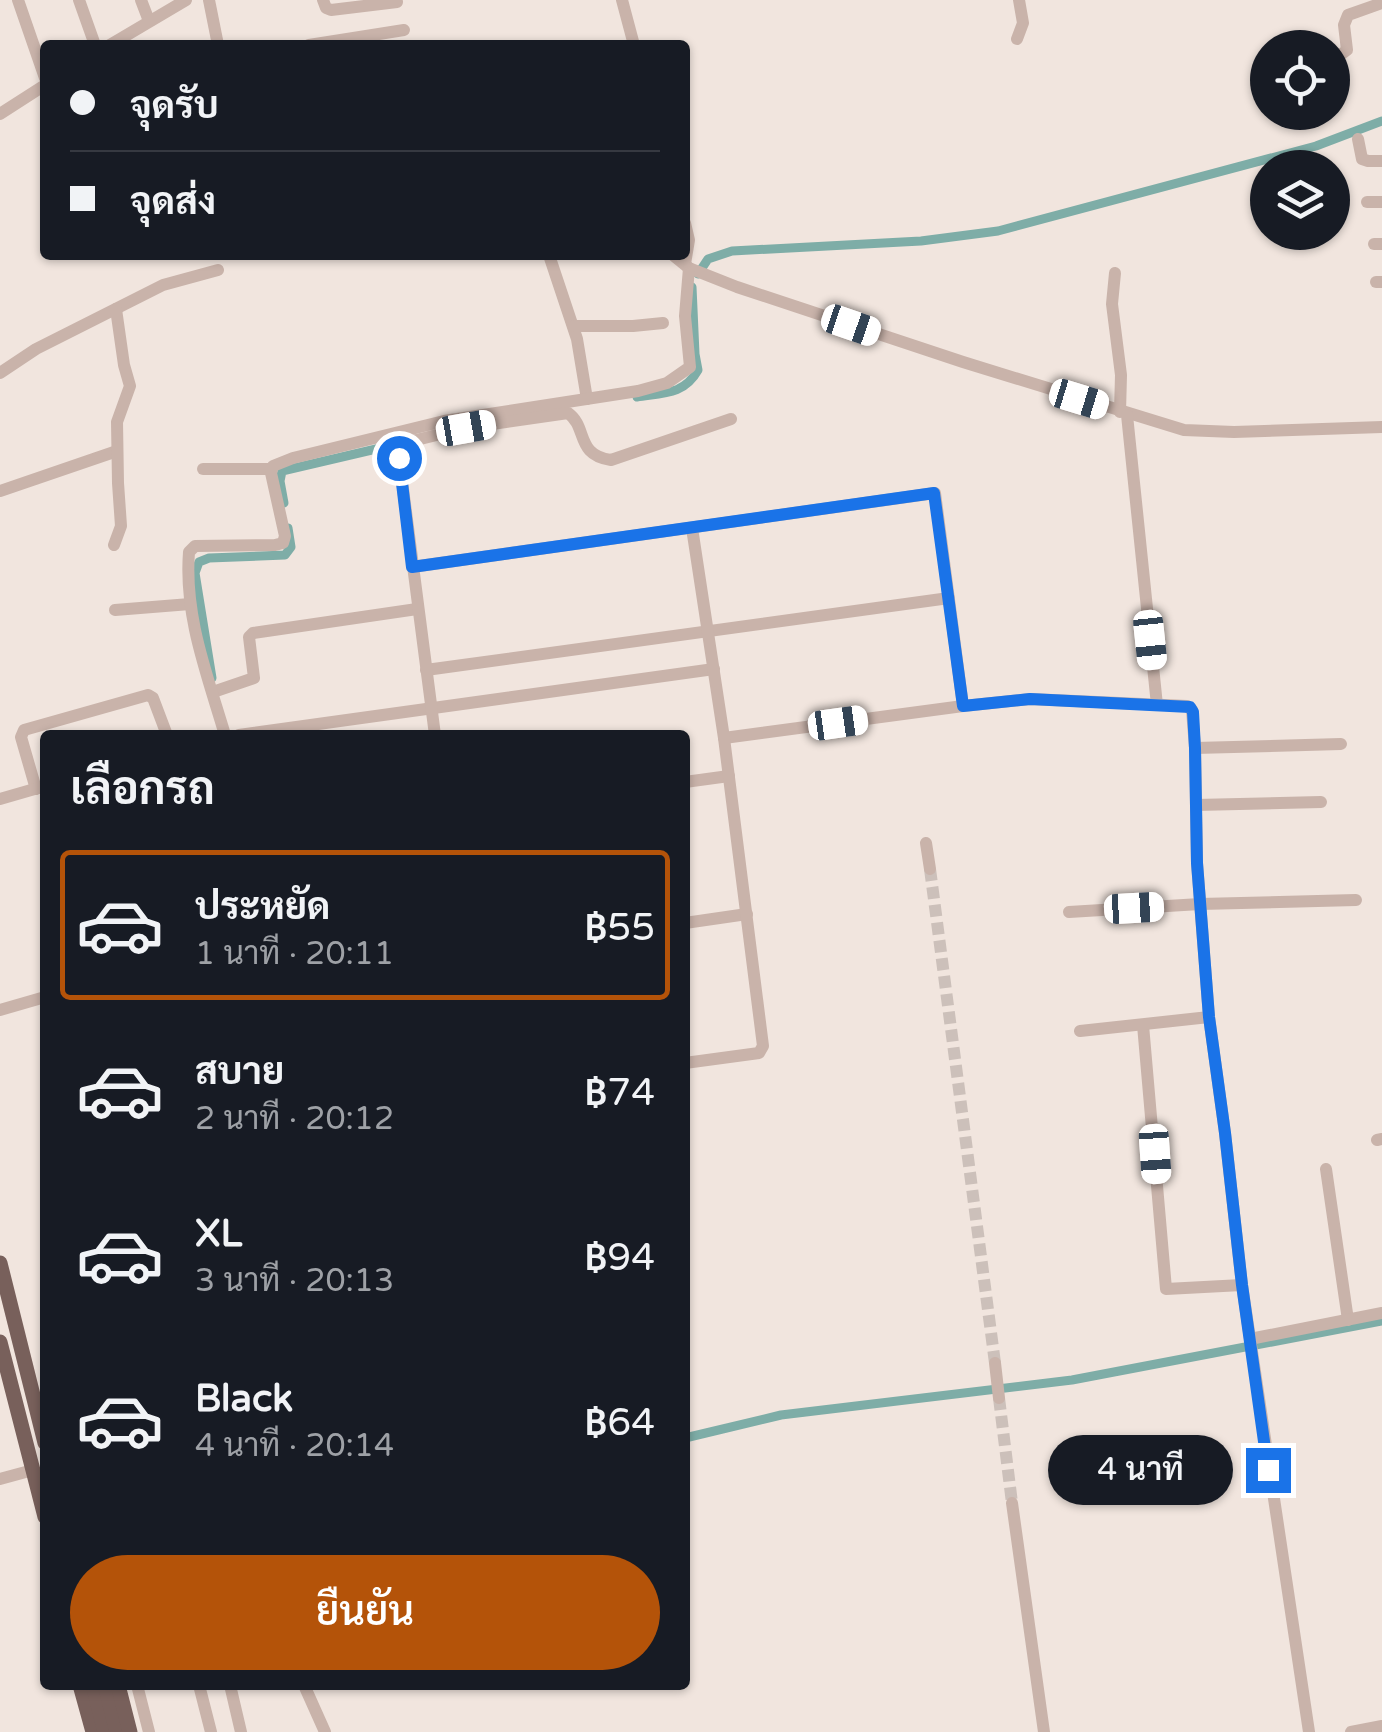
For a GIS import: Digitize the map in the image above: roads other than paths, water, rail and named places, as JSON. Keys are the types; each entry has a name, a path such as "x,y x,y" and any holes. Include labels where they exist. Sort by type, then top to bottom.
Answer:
{"main road":[{"path":"0,1263 40,1424"},
{"path":"0,1342 40,1497"},
{"path":"81,1690 92,1732"},
{"path":"93,1690 105,1732"},
{"path":"117,1732 122,1690"},
{"path":"123,1690 130,1732"}],"street":[{"path":"18,0 40,66"},
{"path":"80,0 93,40"},
{"path":"142,0 149,22"},
{"path":"118,40 186,0"},
{"path":"209,0 217,40"},
{"path":"323,0 326,8 332,10 397,2"},
{"path":"622,0 633,40"},
{"path":"1017,38 1023,23 1019,0"},
{"path":"1345,30 1348,15 1382,3"},
{"path":"379,40 404,30"},
{"path":"0,114 40,85"},
{"path":"1358,138 1362,158 1382,161"},
{"path":"1367,202 1382,202"},
{"path":"551,260 574,326 587,399"},
{"path":"271,469 292,458 444,421 638,391 667,383 690,367 684,306 689,266 963,362 1184,430 1382,426"},
{"path":"0,373 36,349 164,285 218,270"},
{"path":"1116,273 1112,304 1157,705"},
{"path":"114,545 121,526 118,413 130,386 116,309"},
{"path":"574,326 663,323"},
{"path":"434,730 399,447 404,442 480,426 568,413 574,417 586,448 599,458 612,460 730,419"},
{"path":"0,491 117,450"},
{"path":"203,469 271,469"},
{"path":"224,730 194,635 188,560 191,548 203,545 283,543 284,524 271,469"},
{"path":"412,567 934,493 963,706"},
{"path":"690,1062 762,1050 748,914 692,528"},
{"path":"426,670 950,598"},
{"path":"115,610 190,604"},
{"path":"212,692 254,678 250,634 417,609"},
{"path":"278,730 714,669"},
{"path":"40,785 21,737 24,730 148,695 153,698 165,730"},
{"path":"724,738 1030,699 1190,707 1193,712 1200,904 1209,1017 1242,1285 1309,1732"},
{"path":"1195,748 1340,744"},
{"path":"690,781 729,776"},
{"path":"0,799 40,788"},
{"path":"1196,805 1322,802"},
{"path":"926,843 930,870"},
{"path":"1069,912 1356,900"},
{"path":"690,922 748,914"},
{"path":"0,1010 40,998"},
{"path":"1080,1031 1209,1017"},
{"path":"1144,1025 1166,1289 1242,1285"},
{"path":"1326,1169 1348,1320"},
{"path":"1251,1344 1382,1313"},
{"path":"995,1363 998,1389"},
{"path":"0,1480 33,1470"},
{"path":"1012,1503 1044,1732"},
{"path":"124,1690 150,1732"},
{"path":"200,1690 211,1732"},
{"path":"231,1690 242,1732"},
{"path":"306,1690 324,1732"},
{"path":"1350,1732 1382,1726"}],"waterway":[{"path":"698,274 708,259 732,251 921,241 998,231 1316,146 1382,121"},
{"path":"637,397 679,388 698,370 692,287"},
{"path":"284,503 282,471 406,442"},
{"path":"212,678 195,573 199,562 209,558 285,555 291,547 288,528"},
{"path":"690,1437 781,1415 1072,1380 1382,1321"}],"tunnel":[{"path":"930,869 995,1363"},
{"path":"999,1398 1012,1503"}]}
